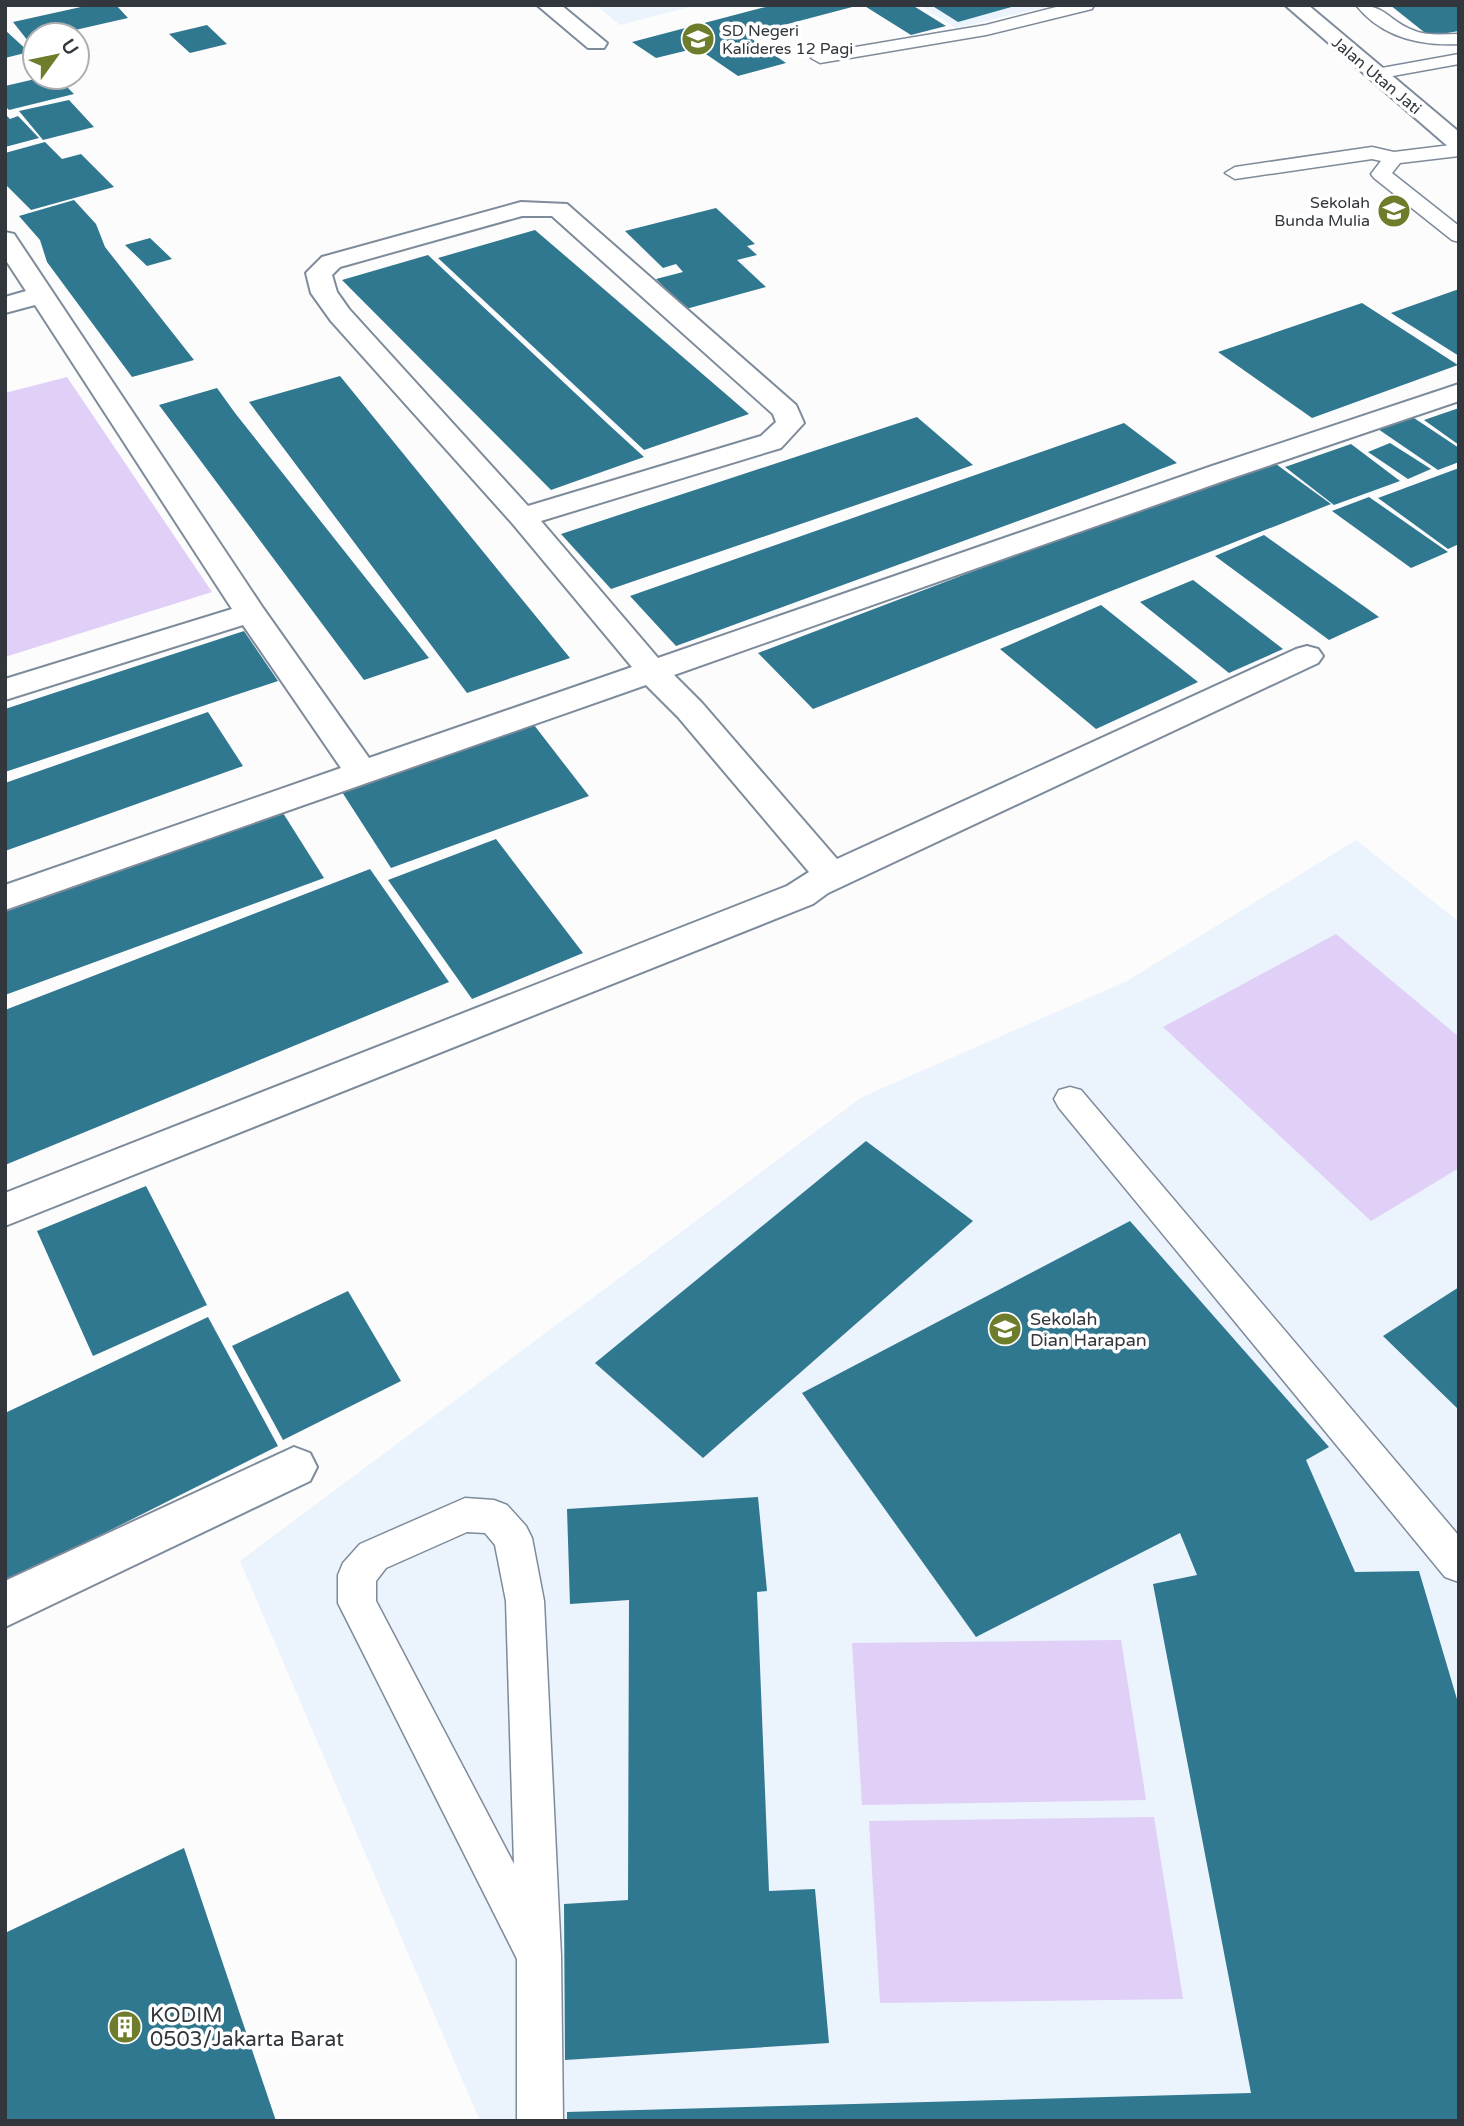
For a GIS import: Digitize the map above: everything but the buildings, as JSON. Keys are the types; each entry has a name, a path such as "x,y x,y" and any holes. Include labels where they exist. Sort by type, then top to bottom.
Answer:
{"street":[{"path":"547,5 596,43"},
{"name":"Jalan Utan Jati","path":"1295,5 1459,144"},
{"path":"522,517 771,442 790,423 786,411 558,209 521,209 331,262 319,273 324,293 340,315 522,517 625,636 653,673 690,710 832,876"},
{"path":"5,239 250,613 362,773"},
{"path":"5,305 43,295"},
{"path":"5,898 1459,391"},
{"path":"5,690 250,613"},
{"path":"5,1210 787,900 832,876 1307,656"},
{"path":"5,1605 294,1467"}],"lane":[{"path":"820,58 976,32 1086,5"},
{"path":"1364,5 1387,24 1414,38 1459,38"},
{"path":"1376,74 1459,59"},
{"path":"1235,173 1373,153 1394,158 1459,150"},
{"path":"1394,158 1381,174 1459,236"},
{"path":"1070,1098 1459,1565"},
{"path":"539,1956 357,1603 358,1575 373,1556 465,1515 494,1517 513,1538 526,1601 539,1956 540,2121"}],"shaded area":[{"path":"596,5 697,5 620,25"},
{"path":"919,5 1054,5 956,28"},
{"path":"67,377 212,592 5,657 5,393"},
{"name":"Sekolah Dian Harapan","path":"1356,840 1459,922 1459,2121 480,2121 240,1561 862,1097 1127,981"},
{"path":"1336,934 1459,1037 1459,1168 1371,1221 1163,1027"},
{"path":"1121,1640 1146,1800 862,1805 852,1643"},
{"path":"1154,1817 1183,1999 880,2003 869,1821"}],"place":[{"name":"SD Negeri Kalideres 12 Pagi","path":"698,39"},
{"name":"Sekolah Bunda Mulia","path":"1394,211"},
{"name":"Sekolah Dian Harapan","path":"1005,1329"},
{"name":"KODIM 0503/Jakarta Barat","path":"125,2027"}]}
